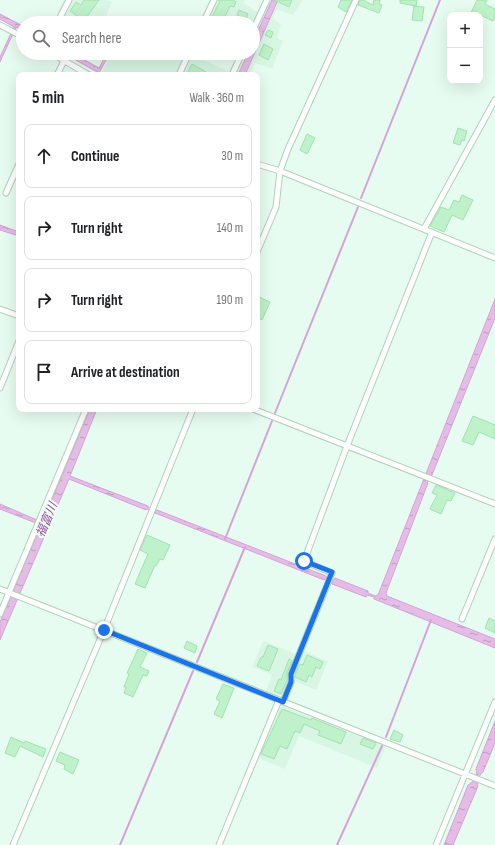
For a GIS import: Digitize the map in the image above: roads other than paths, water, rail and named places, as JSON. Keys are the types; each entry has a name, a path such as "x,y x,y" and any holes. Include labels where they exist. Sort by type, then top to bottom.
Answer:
{"street":[{"path":"61,16 69,0"},
{"path":"206,16 214,0"},
{"path":"260,16 267,0"},
{"path":"260,245 276,207 280,171 288,150 356,0"},
{"path":"0,25 16,33"},
{"path":"58,72 64,60 84,72"},
{"path":"180,72 186,60"},
{"path":"233,72 239,60"},
{"path":"424,229 495,100"},
{"path":"260,165 280,171 495,258"},
{"path":"6,193 16,171"},
{"path":"219,845 281,701 291,682 291,674 330,579 332,572 304,561 347,446 432,232"},
{"path":"0,309 16,315"},
{"path":"0,388 16,348"},
{"path":"0,614 85,412"},
{"path":"13,845 104,630 192,412"},
{"path":"260,412 495,504"},
{"path":"462,619 495,539"},
{"path":"0,589 495,786"},
{"path":"436,845 495,702"}],"water":[{"path":"272,0 278,0 260,41 260,27"},
{"path":"0,14 16,22 16,27 0,62 0,57 14,27 0,19"},
{"path":"76,60 85,60 99,68 103,60 106,60 100,72"},
{"path":"245,60 252,60 246,72 239,72"},
{"path":"0,225 16,231 16,235 0,230"},
{"name":"福富川","path":"495,299 495,318 432,475 427,483 386,593 387,596 495,639 495,648 374,599 374,597 367,595 366,597 332,584 332,581 324,580 69,479 0,640 0,622 41,525 0,509 0,504 42,523 89,412 96,412 70,476 333,580 335,578 368,591 368,593 375,596 378,595"},
{"path":"495,721 495,743 483,772 478,779 478,786 453,845 444,845 468,785 476,776 476,769"}],"waterway":[{"path":"361,198 440,0"},
{"path":"275,413 358,207"},
{"path":"225,539 272,421"},
{"path":"197,662 245,547"},
{"path":"386,737 431,620"},
{"path":"120,845 193,671"},
{"path":"337,845 382,746"}]}
